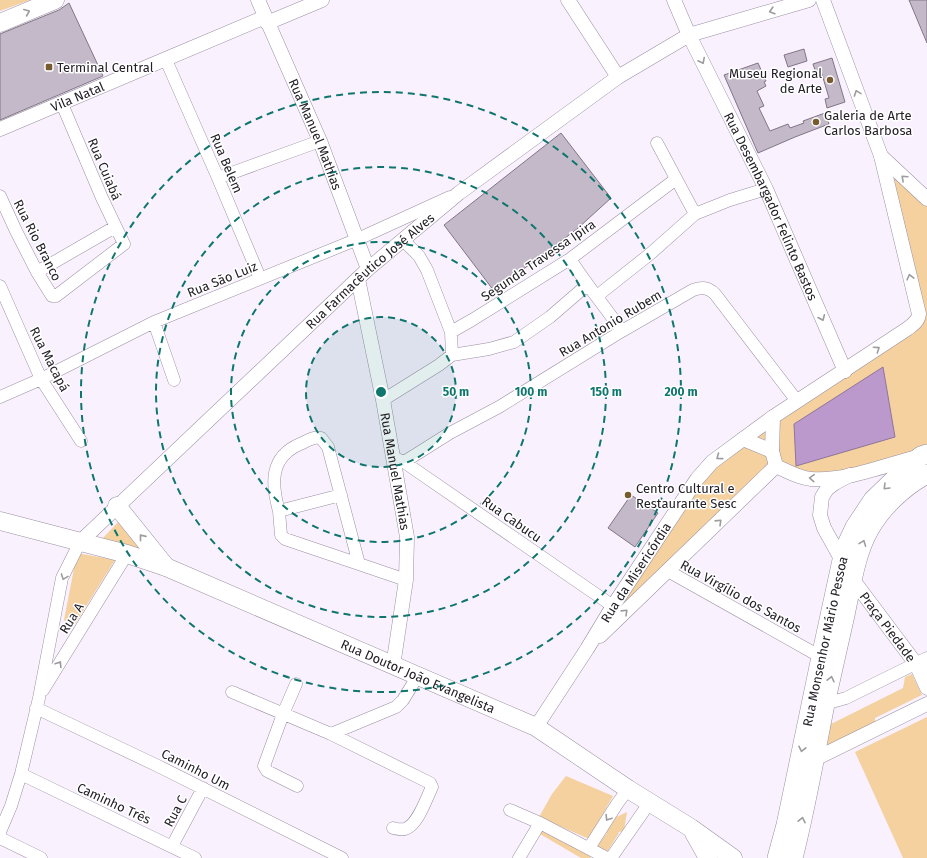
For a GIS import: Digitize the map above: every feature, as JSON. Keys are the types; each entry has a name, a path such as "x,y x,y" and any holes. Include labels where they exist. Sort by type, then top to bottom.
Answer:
{"highway":[{"name":"Rua Monsenhor Mário Pessoa","path":"777,858 786,825 842,560 855,527 873,500 891,482 924,455"},
{"name":"Rua Monsenhor Mário Pessoa","path":"793,858 858,556 869,530 890,503 906,488 926,477"}],"main road":[{"path":"0,23 55,0"},
{"path":"117,506 166,567"},
{"name":"Rua Doutor João Evangelista","path":"0,522 127,554 166,567 417,677 536,727 628,789 691,828 733,858"},
{"path":"691,828 708,858"}],"street":[{"name":"Rua Manuel Mathias","path":"258,0 320,141 358,239 383,400 399,460 407,537 406,580 393,666"},
{"name":"Vila Natal","path":"0,129 166,60 266,20 322,0"},
{"path":"568,0 618,77"},
{"name":"Rua Desembargador Felinto Bastos","path":"674,0 689,35 766,189 845,371"},
{"name":"Rua Farmacêutico José Alves","path":"80,542 363,274 459,193 618,77 689,35 809,0"},
{"name":"Rua da Misericórdia","path":"536,727 613,606 697,479 712,462 773,417 845,371 917,321 919,314 881,156 823,0"},
{"name":"Rua Belem","path":"166,60 260,278"},
{"name":"Rua Cuiabá","path":"52,296 56,296 123,245 62,104"},
{"path":"218,178 320,141"},
{"path":"657,143 695,214"},
{"path":"881,156 927,199"},
{"name":"Segunda Travessa Ipira","path":"451,332 570,258 676,179"},
{"path":"597,296 650,254 695,214 730,200 766,189"},
{"name":"Rua São Luiz","path":"0,397 42,379 154,322 358,239 459,193"},
{"name":"Rua Rio Branco","path":"0,196 37,272 52,296"},
{"path":"37,272 115,227"},
{"path":"403,240 419,256 427,270 451,332 452,355"},
{"path":"570,258 587,285 597,296 622,331"},
{"path":"383,400 439,365 452,355 489,349 514,342 550,317 587,285"},
{"name":"Rua Macapá","path":"0,286 42,379 81,441"},
{"name":"Rua Antonio Rubem","path":"399,460 499,407 622,331 692,290 701,288 710,289 729,311 797,401"},
{"path":"154,322 174,380"},
{"path":"773,417 772,451 776,466 791,474 810,479 825,479 850,475 924,455"},
{"path":"359,564 328,447 323,440 317,437 290,449 278,462 275,470 274,489 279,511 281,535 284,538 359,564 406,580"},
{"path":"743,439 772,451"},
{"name":"Rua Cabucu","path":"399,460 613,606"},
{"name":"Rua da Misericórdia","path":"587,649 776,466"},
{"name":"Praça Piedade","path":"850,475 827,489 822,497 820,515 824,528 853,580 923,663 927,688"},
{"path":"279,511 341,495"},
{"name":"Rua A","path":"0,832 11,806 21,774 62,578 80,542"},
{"name":"Rua A","path":"37,703 127,554"},
{"name":"Rua Virgílio dos Santos","path":"668,571 821,657"},
{"path":"825,704 846,698 923,663"},
{"path":"331,734 396,707 403,700 417,677"},
{"path":"296,684 283,714 264,766 268,771 297,786"},
{"path":"232,692 331,734 431,783 432,787 413,824 403,830 393,828"},
{"name":"Caminho Um","path":"37,703 158,766 342,858"},
{"path":"815,759 927,704"},
{"name":"Caminho Três","path":"21,774 176,852 195,858"},
{"name":"Rua C","path":"176,852 203,788"},
{"path":"589,848 628,789"},
{"path":"611,858 650,802"},
{"path":"510,810 540,823 607,858"},
{"path":"519,858 540,823"},
{"path":"0,838 41,858"}],"shaded area":[{"path":"0,0 30,0 0,11"},
{"path":"881,157 927,200 927,451 825,476 776,463 587,649 697,479 775,419 917,322"},
{"path":"883,367 895,437 796,466 794,424"},
{"path":"119,521 144,550 101,540"},
{"path":"77,553 115,560 75,624 69,627 64,620"},
{"path":"912,674 922,695 875,718 875,725 824,751 827,726 903,688 905,677"},
{"path":"927,717 927,858 903,858 855,752"},
{"path":"566,776 613,796 589,839 539,817 552,794"},
{"path":"627,812 624,831 618,832 619,833 607,852 596,847 607,833 605,833 612,819"},
{"path":"542,827 592,852 590,858 581,858 540,834"}],"building":[{"path":"909,0 927,0 927,43"},
{"name":"Terminal Central","path":"69,3 103,76 0,120 0,34 59,10"},
{"path":"804,49 807,61 788,67 784,55"},
{"name":"Museu Regional de Arte","path":"832,58 845,102 827,108 825,99 829,98 821,71 816,73 813,64"},
{"path":"758,63 766,81 764,82 766,86 757,91 764,106 759,108 770,131 788,124 790,128 804,123 803,121 825,113 829,124 758,153 724,75"},
{"path":"561,133 611,198 577,229 494,291 444,225"},
{"path":"631,495 658,513 635,547 608,528"}],"place":[{"name":"Terminal Central","path":"49,67"},
{"name":"Museu Regional de Arte","path":"830,80"},
{"name":"Galeria de Arte Carlos Barbosa","path":"816,122"},
{"name":"Centro Cultural e Restaurante Sesc","path":"628,495"}]}
